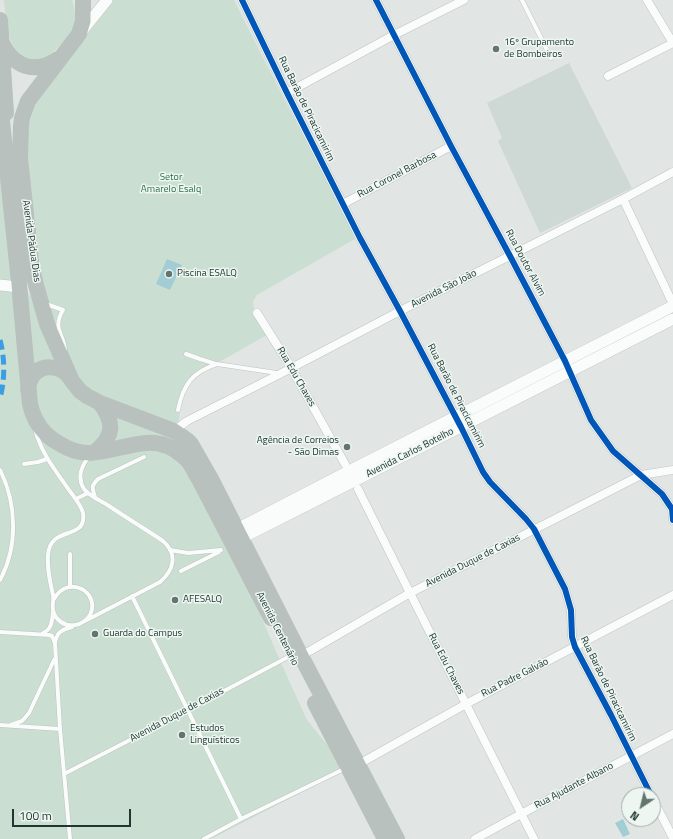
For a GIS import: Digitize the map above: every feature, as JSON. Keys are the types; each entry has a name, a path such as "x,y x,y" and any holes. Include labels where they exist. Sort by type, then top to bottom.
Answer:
{"highway":[{"name":"Avenida Pádua Dias","path":"83,0 83,21 79,34 28,101 21,126 20,158 32,268 47,324 72,380 80,391 86,396 100,403 174,431 187,440 198,455 237,537"},
{"path":"0,20 6,105 8,188"},
{"path":"2,42 9,56 27,67 47,65 60,58"},
{"name":"Avenida Pádua Dias","path":"0,102 18,273 28,390 32,415 47,436 55,442 77,451 88,453 140,444 146,450"},
{"path":"19,287 26,288 41,301"},
{"path":"28,390 29,383 34,374 48,367 54,367 72,380"},
{"path":"95,452 106,441 110,430 110,420 100,403"},
{"name":"Avenida Centenário","path":"146,450 156,444 168,446 188,461 237,537 353,766 397,839"},
{"name":"Avenida Centenário","path":"353,766 385,839"}],"main road":[{"path":"79,34 107,0"},
{"path":"0,285 19,287"},
{"name":"Avenida Carlos Botelho","path":"237,537 458,422 565,361 673,306"},
{"name":"Avenida Carlos Botelho","path":"458,422 570,372 673,319"}],"street":[{"name":"Rua Barão de Piracicamirim","path":"242,0 360,238 400,311 483,472 490,482 534,529 565,589 571,610 572,637 575,647 647,787"},
{"name":"Rua Doutor Alvim","path":"376,0 451,146 565,361 591,420 613,451 662,494 672,509 673,520"},
{"path":"287,93 394,35 464,0"},
{"path":"608,76 673,43 646,0"},
{"name":"Rua Coronel Barbosa","path":"343,204 451,146"},
{"name":"Avenida São João","path":"174,431 187,421 400,311 623,199 673,172"},
{"path":"623,199 673,306"},
{"name":"Rua Edu Chaves","path":"257,313 291,368 345,464"},
{"path":"187,440 187,425 194,418"},
{"name":"Avenida Duque de Caxias","path":"296,656 410,594 641,475 673,470"},
{"name":"Rua Edu Chaves","path":"358,489 534,839"},
{"name":"Rua Padre Galvão","path":"353,766 466,704 673,595"},
{"name":"Rua Ajudante Albano","path":"475,839 673,734"},
{"path":"661,815 673,838"}],"lane":[{"path":"522,0 551,58"},
{"path":"186,354 216,364 277,373 278,375"},
{"path":"178,410 180,399 191,378 203,369 216,364"},
{"path":"32,415 38,441 47,459 76,499 83,514 82,524 79,528 75,531 60,536 51,544 48,553 48,564 54,599 53,612 51,628 41,634"},
{"path":"95,498 92,488 93,484 98,479 146,450"},
{"path":"53,612 56,618 67,625 74,626 80,624 160,582 167,576 172,566 172,556 170,550 163,541 95,498 84,489 80,478 81,472 85,462 95,452"},
{"path":"24,464 47,459"},
{"path":"0,470 9,492 13,520 12,546 7,565 0,580"},
{"path":"76,499 88,493"},
{"path":"170,550 188,553 221,550 181,571"},
{"path":"70,554 70,587"},
{"path":"54,599 62,589 74,586 86,592 90,597 92,610 85,621"},
{"path":"132,596 241,819"},
{"path":"70,839 60,729 55,643 56,637 60,632 64,629 80,624"},
{"path":"0,632 49,634 52,636 55,643"},
{"name":"Avenida Duque de Caxias","path":"64,774 296,656"},
{"path":"11,725 22,721 29,713 55,658"},
{"path":"0,725 60,729"},
{"name":"Rua Padre Galvão","path":"204,839 241,819 353,766"}],"shaded area":[{"path":"569,63 632,188 540,233 498,141 502,138 487,103"}],"green space":[{"path":"4,0 72,0 75,14 74,27 68,38 52,53 35,60 25,58 19,54 9,36"},
{"name":"Setor Amarelo Esalq","path":"113,0 234,0 285,101 343,210 355,239 257,295 253,301 254,310 267,335 198,374 193,378 182,397 175,449 234,554 307,720 347,769 211,839 70,839 54,643 51,636 0,632 0,116 25,288 47,322 28,162 28,129 35,103 79,34"},
{"path":"0,634 42,636 51,638 52,640 62,774 69,839 0,839"}],"water":[{"name":"Piscina ESALQ","path":"167,259 182,265 170,290 156,284"},
{"path":"621,820 621,827 627,827 630,834 623,837 615,823"}],"marked path":[{"path":"0,340 4,369 0,398"}],"cycle path":[{"path":"242,0 360,238 461,427 483,472 490,482 534,529 565,589 571,610 572,637 575,647 647,787"},
{"path":"376,0 451,146 565,361 591,420 613,451 662,494 672,509 673,520"}],"place":[{"name":"16º Grupamento de Bombeiros","path":"496,49"},
{"name":"Piscina ESALQ","path":"169,274"},
{"name":"Agência de Correios - São Dimas","path":"347,447"},
{"name":"AFESALQ","path":"175,600"},
{"name":"Guarda do Campus","path":"95,634"},
{"name":"Estudos Linguísticos","path":"182,735"}]}
